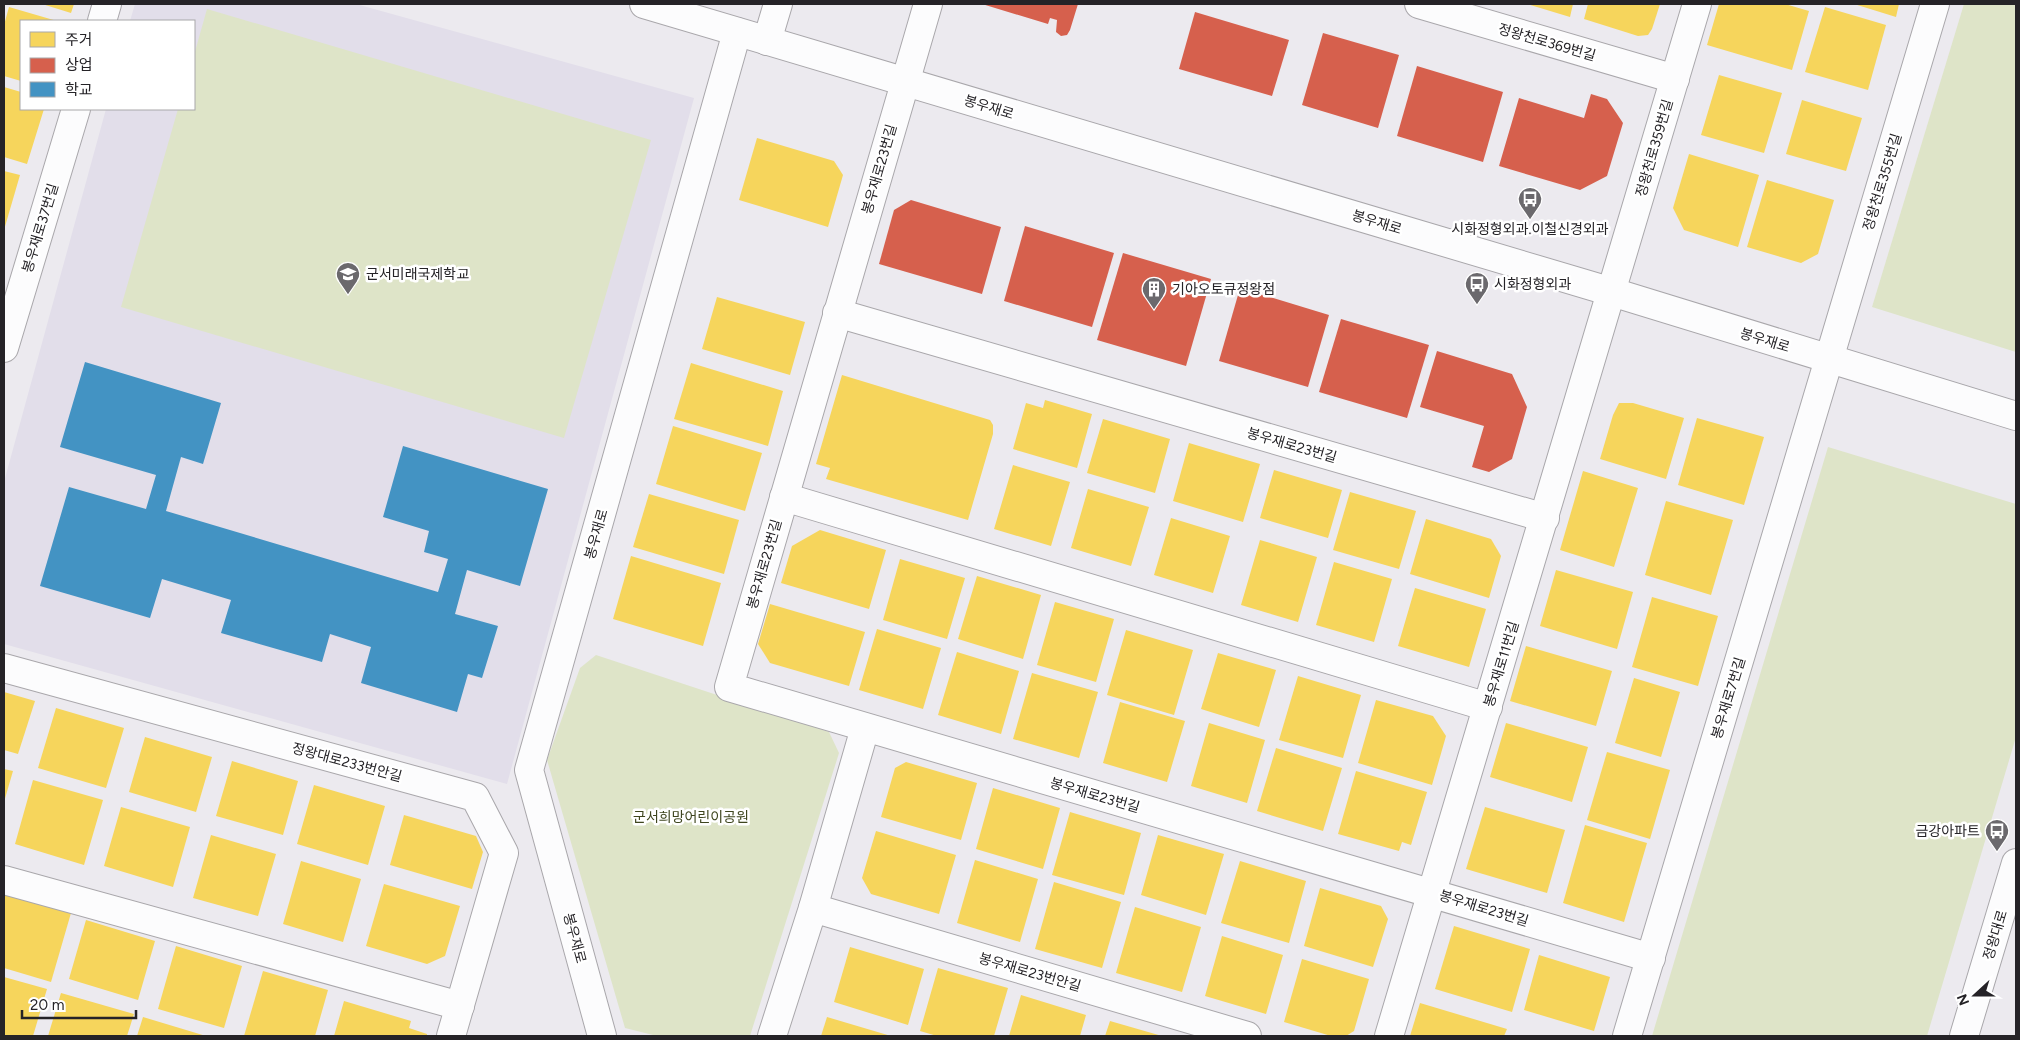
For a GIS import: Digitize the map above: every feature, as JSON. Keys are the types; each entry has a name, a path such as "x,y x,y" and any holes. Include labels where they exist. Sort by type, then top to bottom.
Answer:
{"street":[{"path":"102,20 107,4"},
{"name":"봉우재로","path":"644,4 1612,292 2016,416"},
{"path":"767,41 778,4"},
{"path":"905,82 928,4"},
{"name":"정왕천로369번길","path":"1419,4 1674,79"},
{"name":"정왕천로359번길","path":"1612,292 1697,4"},
{"name":"정왕천로355번길","path":"1829,360 1935,4"},
{"name":"봉우재로","path":"602,1036 529,770 737,32"},
{"name":"봉우재로23번길","path":"905,82 729,687 1651,958"},
{"name":"봉우재로37번길","path":"4,348 76,110"},
{"name":"봉우재로11번길","path":"1389,1036 1612,292"},
{"name":"봉우재로23번길","path":"837,313 1545,518"},
{"name":"봉우재로7번길","path":"1627,1036 1829,360"},
{"path":"784,497 1488,707"},
{"name":"정왕대로233번안길","path":"4,668 475,797 504,853 451,1036"},
{"path":"772,1036 813,908 865,728"},
{"name":"정왕대로","path":"1964,1036 2016,863"},
{"path":"4,880 460,1006"},
{"name":"봉우재로23번안길","path":"813,908 1247,1036"}],"shaded area":[{"name":"군서미래국제학교","path":"135,4 356,4 694,98 507,784 4,644 4,482 106,110 195,110 195,20 130,20"}],"green space":[{"path":"1964,4 2016,4 2016,352 1872,307"},
{"path":"207,9 651,140 564,438 121,307 178,110 195,110 195,51"},
{"path":"1828,447 2016,504 2016,737 1927,1036 1652,1036"},
{"name":"군서희망어린이공원","path":"596,655 829,732 839,753 750,1036 657,1036 625,1028 547,760 580,668"}],"building: 주거":[{"path":"42,4 74,4 71,13"},
{"path":"1527,4 1573,4 1570,17"},
{"path":"1588,4 1660,4 1652,29 1648,35 1638,36 1584,19"},
{"path":"1719,4 1785,4 1809,11 1792,70 1707,45"},
{"path":"1854,4 1899,4 1896,17"},
{"path":"9,7 54,20 20,20 20,81 4,76 4,25"},
{"path":"1825,7 1886,25 1868,90 1805,72"},
{"path":"1719,75 1782,93 1764,153 1701,135"},
{"path":"4,87 20,92 20,110 44,110 27,164 4,157"},
{"path":"1802,100 1862,118 1846,171 1786,154"},
{"path":"757,138 834,161 843,175 828,227 739,200"},
{"path":"1689,154 1759,175 1738,247 1684,230 1673,208"},
{"path":"4,171 20,175 4,230"},
{"path":"1767,180 1834,200 1818,254 1801,263 1747,247"},
{"path":"717,297 805,322 790,375 702,349"},
{"path":"691,363 783,391 768,446 674,419"},
{"path":"842,375 990,420 993,425 993,434 968,520 826,479 830,468 816,464"},
{"path":"1045,400 1092,414 1077,468 1013,449 1026,403 1043,408"},
{"path":"1619,403 1633,403 1684,418 1666,479 1600,459 1613,415"},
{"path":"1697,418 1764,437 1744,505 1678,485"},
{"path":"1103,419 1170,439 1155,493 1087,473"},
{"path":"673,426 762,453 745,511 656,484"},
{"path":"1189,443 1260,464 1243,522 1173,501"},
{"path":"1013,465 1070,482 1051,546 994,529"},
{"path":"1274,470 1342,490 1328,538 1260,518"},
{"path":"1583,471 1638,488 1614,567 1560,550"},
{"path":"1088,489 1149,507 1131,566 1071,548"},
{"path":"1350,492 1416,511 1399,569 1333,550"},
{"path":"649,494 739,520 724,574 633,547"},
{"path":"1666,501 1733,520 1711,595 1645,575"},
{"path":"1171,518 1230,536 1213,593 1154,575"},
{"path":"1426,519 1491,539 1501,556 1489,598 1410,574"},
{"path":"820,530 886,550 869,609 781,583 792,546"},
{"path":"1260,540 1317,557 1298,622 1241,605"},
{"path":"631,556 721,583 703,646 613,619"},
{"path":"900,559 965,578 947,639 883,620"},
{"path":"1334,562 1392,579 1374,642 1316,625"},
{"path":"1556,570 1633,592 1617,649 1540,626"},
{"path":"977,576 1041,595 1023,659 958,639"},
{"path":"1415,588 1486,609 1469,667 1398,646"},
{"path":"1652,597 1718,616 1698,686 1632,667"},
{"path":"1055,602 1114,619 1096,682 1037,665"},
{"path":"770,604 865,632 849,686 770,663 758,644"},
{"path":"877,629 941,648 923,709 859,690"},
{"path":"1126,630 1193,650 1174,715 1107,695"},
{"path":"1526,646 1612,671 1596,726 1510,701"},
{"path":"957,652 1019,671 1001,734 938,715"},
{"path":"1218,653 1276,670 1259,727 1201,709"},
{"path":"1032,673 1098,692 1079,758 1013,739"},
{"path":"1298,676 1361,695 1343,758 1279,740"},
{"path":"1634,678 1680,692 1661,757 1615,743"},
{"path":"4,692 35,701 18,754 4,750"},
{"path":"1376,700 1433,716 1446,736 1432,785 1358,763"},
{"path":"1120,702 1185,721 1167,782 1103,763"},
{"path":"56,708 124,728 106,788 38,768"},
{"path":"1209,723 1265,740 1247,803 1191,786"},
{"path":"1506,723 1588,747 1572,802 1490,777"},
{"path":"145,737 212,757 196,812 129,792"},
{"path":"1276,748 1342,768 1323,831 1257,811"},
{"path":"1607,752 1670,770 1650,839 1587,820"},
{"path":"232,761 298,781 283,835 216,816"},
{"path":"906,762 977,783 961,840 881,817 895,768"},
{"path":"4,769 13,771 4,802"},
{"path":"1356,771 1427,792 1411,845 1402,842 1399,851 1338,834"},
{"path":"33,780 103,800 84,865 15,844"},
{"path":"314,785 385,806 368,865 297,844"},
{"path":"993,788 1060,808 1043,869 976,849"},
{"path":"121,807 190,827 173,887 104,866"},
{"path":"1485,807 1565,830 1547,893 1466,869"},
{"path":"1070,812 1141,833 1124,895 1052,875"},
{"path":"404,815 476,836 483,852 472,889 390,865"},
{"path":"1585,825 1647,843 1624,922 1563,903"},
{"path":"876,831 956,855 939,914 871,894 862,878"},
{"path":"211,835 276,854 258,916 193,898"},
{"path":"1158,835 1224,854 1206,915 1141,895"},
{"path":"975,860 1038,879 1020,942 957,923"},
{"path":"301,861 361,879 343,942 283,924"},
{"path":"1240,861 1306,881 1289,943 1221,923"},
{"path":"1054,882 1121,902 1102,968 1035,949"},
{"path":"384,884 460,906 445,956 427,964 366,946"},
{"path":"1320,888 1381,906 1388,919 1373,967 1304,946"},
{"path":"4,893 71,913 51,982 4,968"},
{"path":"1135,907 1201,927 1182,992 1116,973"},
{"path":"86,920 155,941 138,1000 69,979"},
{"path":"1454,926 1530,949 1512,1012 1435,989"},
{"path":"1222,936 1283,955 1266,1014 1205,996"},
{"path":"176,946 242,966 224,1028 158,1009"},
{"path":"850,947 924,969 908,1025 834,1002"},
{"path":"1539,955 1610,977 1594,1031 1524,1010"},
{"path":"1302,959 1369,979 1354,1031 1346,1036 1331,1036 1284,1022"},
{"path":"938,968 1008,988 994,1036 937,1036 920,1031"},
{"path":"263,971 328,990 315,1036 244,1036"},
{"path":"4,977 47,989 33,1036 4,1036"},
{"path":"61,993 134,1014 127,1036 48,1036"},
{"path":"1021,995 1086,1015 1080,1036 1009,1036"},
{"path":"344,1001 411,1021 409,1028 427,1034 427,1036 334,1036"},
{"path":"1420,1003 1507,1029 1504,1036 1410,1036"},
{"path":"143,1017 206,1036 137,1036"},
{"path":"827,1017 891,1036 821,1036"},
{"path":"1110,1021 1162,1036 1105,1036"}],"building: 상업":[{"path":"982,4 1078,4 1070,30 1067,35 1061,36 1056,32 1057,20 1050,18 1048,24"},
{"path":"1195,12 1289,40 1272,96 1179,69"},
{"path":"1323,33 1399,55 1378,128 1302,105"},
{"path":"1417,66 1503,92 1483,162 1397,136"},
{"path":"1591,94 1607,99 1623,123 1607,176 1580,190 1499,166 1519,98 1584,118"},
{"path":"911,200 1001,227 982,294 879,264 894,210"},
{"path":"1025,226 1114,253 1092,327 1004,301"},
{"name":"기아오토큐정왕점","path":"1123,253 1211,279 1186,366 1097,340"},
{"path":"1240,288 1329,315 1308,387 1219,361"},
{"path":"1341,319 1429,345 1407,418 1319,392"},
{"path":"1437,351 1512,374 1527,407 1512,459 1489,472 1472,467 1484,426 1420,407"}],"building: 학교":[{"path":"85,362 221,403 203,464 181,457 166,511 438,592 448,559 424,552 429,531 383,517 403,446 548,489 520,586 467,570 455,614 498,626 482,678 468,674 457,712 361,683 371,647 330,634 322,662 221,633 231,600 162,579 150,618 40,586 69,487 146,509 156,475 60,447"}],"place":[{"name":"시화정형외과.이철신경외과","path":"1530,220"},
{"name":"군서미래국제학교","path":"348,295"},
{"name":"시화정형외과","path":"1477,305"},
{"name":"기아오토큐정왕점","path":"1154,310"},
{"name":"금강아파트","path":"1997,852"}]}
